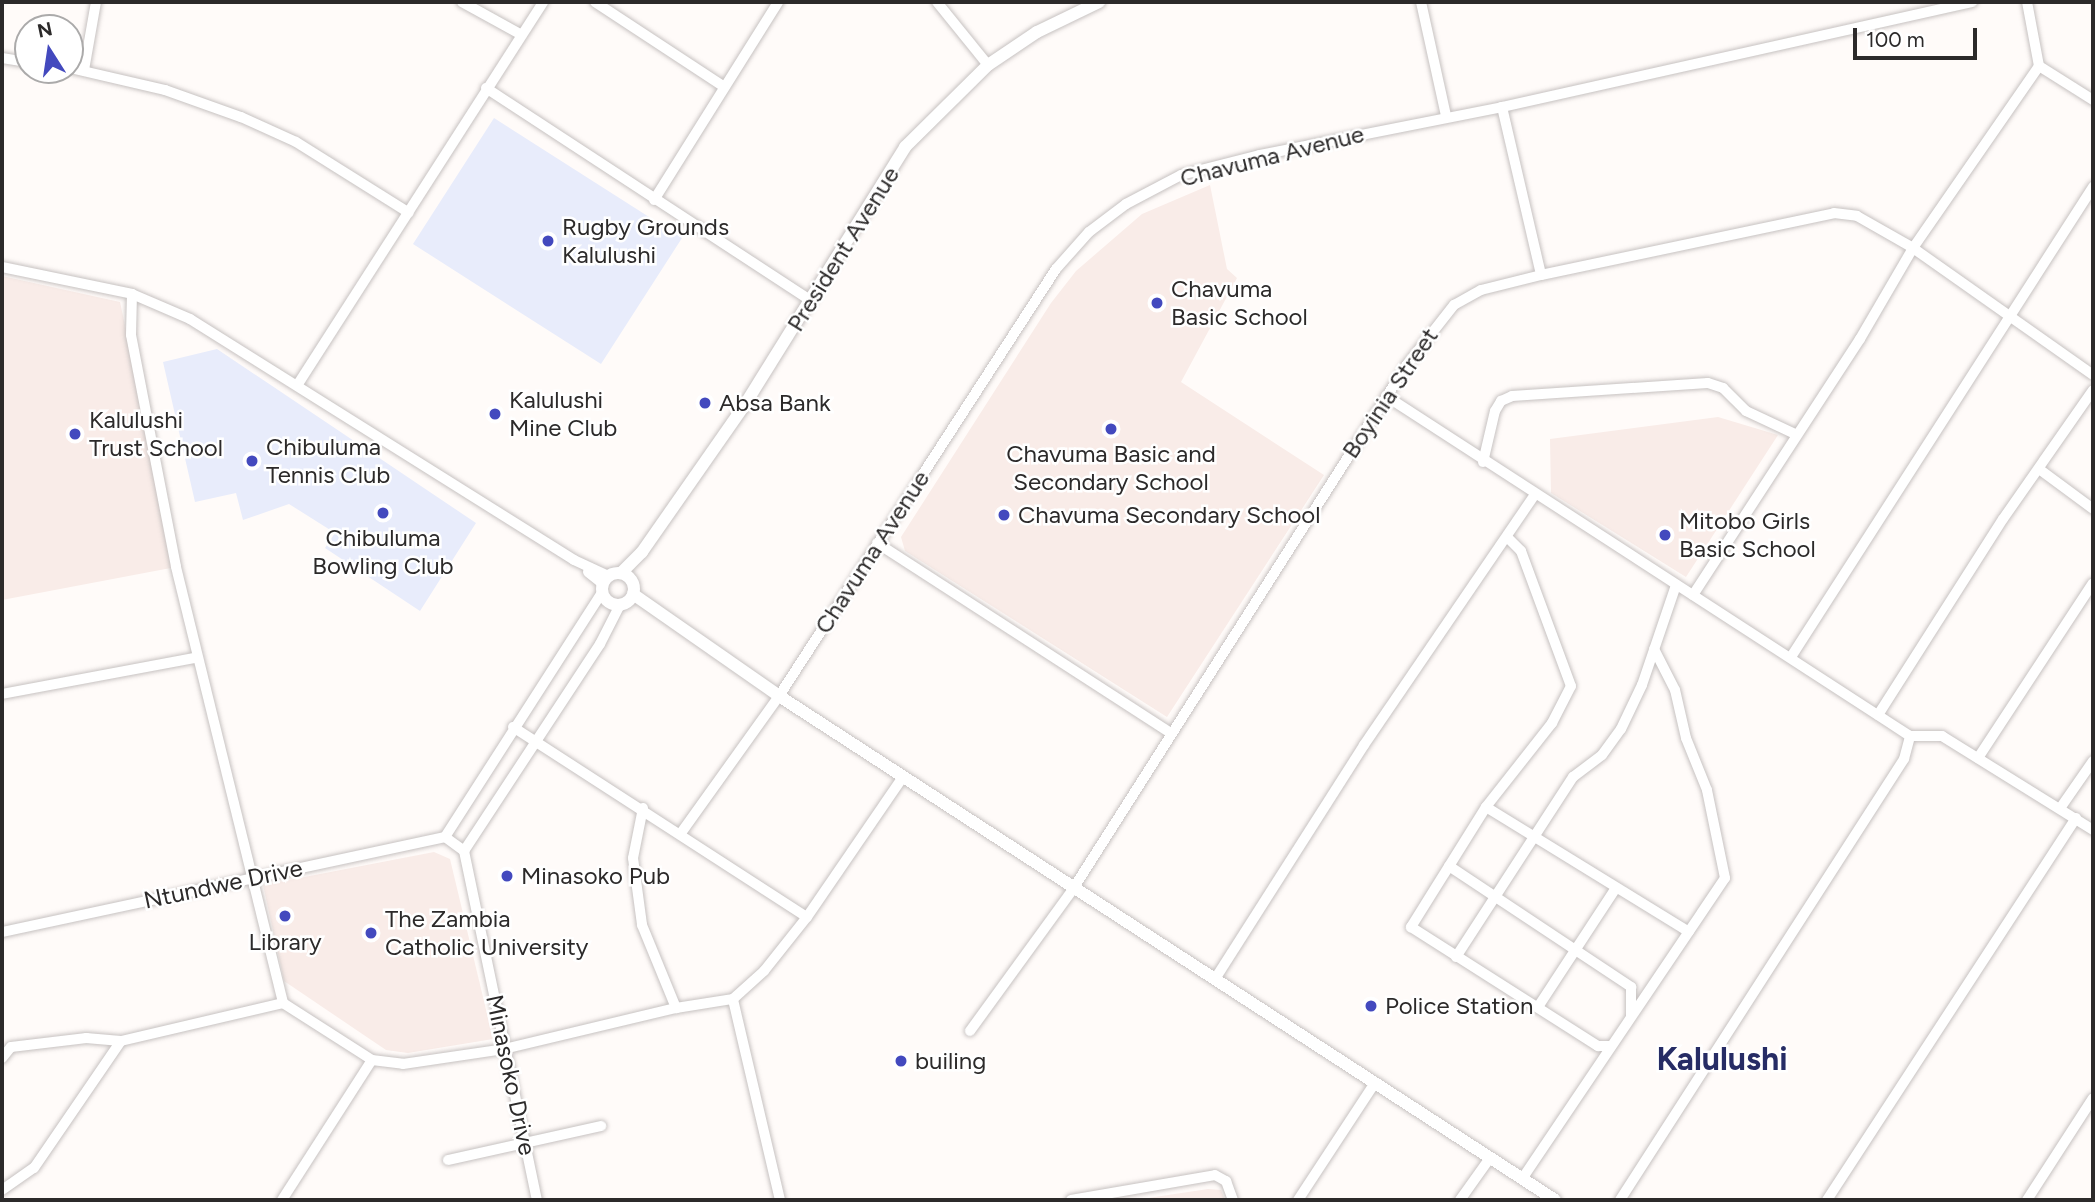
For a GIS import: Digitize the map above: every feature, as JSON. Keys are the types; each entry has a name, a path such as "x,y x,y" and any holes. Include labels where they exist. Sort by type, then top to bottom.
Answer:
{"street":[{"path":"96,2 84,70 165,90 285,137 409,213"},
{"path":"462,2 520,34"},
{"path":"298,384 543,2"},
{"path":"595,2 723,86"},
{"path":"654,200 778,2"},
{"path":"937,2 988,65"},
{"name":"President Avenue","path":"608,581 642,552 812,301 905,148 988,65 1037,32 1099,2"},
{"path":"1421,2 1446,116"},
{"name":"Chavuma Avenue","path":"681,833 779,696 1056,270 1089,232 1126,204 1181,176 1972,2"},
{"path":"1693,595 1797,435 1913,248 2039,66 2027,2"},
{"path":"2039,66 2093,100"},
{"path":"486,88 812,301"},
{"path":"1502,107 1541,275"},
{"path":"1791,657 2093,187"},
{"name":"Boyinia Street","path":"970,1031 1073,889 1169,732 1386,397 1431,329 1454,305 1481,290 1541,275 1834,213 1857,216 1913,248 2009,320 2093,375"},
{"path":"2,267 132,294 190,319 298,384 608,581 1073,889 1555,1200"},
{"path":"132,294 131,335 195,658 283,1003 372,1060 423,1063 504,1049 676,1008 733,999 764,971 807,917 903,776"},
{"path":"1483,462 1495,411 1501,401 1512,396 1708,383 1723,388 1746,411 1797,435"},
{"path":"1878,715 2093,390"},
{"path":"1386,397 1910,736 1934,733 2061,807 2093,830"},
{"path":"2039,469 2093,509"},
{"path":"1214,979 1364,745 1535,494"},
{"path":"1507,537 1524,559 1571,686 1552,723 1486,807 1411,927 1590,1041 1611,1046"},
{"path":"877,543 1169,732"},
{"name":"President Avenue","path":"628,596 642,552"},
{"path":"608,581 609,602 628,596"},
{"path":"608,581 445,837 464,850 534,740 600,644 628,596"},
{"path":"1978,758 2093,583"},
{"path":"1455,957 1573,777 1613,741 1632,709 1676,585"},
{"path":"1522,1179 1689,932 1710,906 1725,873 1707,790 1686,738 1675,690 1654,649"},
{"path":"2,694 195,658"},
{"path":"513,727 643,808 807,917"},
{"path":"1620,1200 1904,759 1910,736"},
{"path":"2061,807 2093,761"},
{"path":"1486,807 1689,932"},
{"path":"643,808 633,858 642,925 676,1008"},
{"path":"1827,1200 2076,818"},
{"name":"Ntundwe Drive","path":"2,932 445,837"},
{"name":"Minasoko Drive","path":"464,850 537,1200"},
{"path":"1449,866 1495,893 1633,989 1630,1019"},
{"path":"1538,1007 1616,888"},
{"path":"733,999 780,1200"},
{"path":"2,1058 11,1047 86,1038 121,1041 283,1003"},
{"path":"2,1190 34,1168 121,1041"},
{"path":"1590,1041 1595,1055 1593,1075"},
{"path":"282,1200 372,1060"},
{"path":"1298,1200 1375,1083"},
{"path":"2027,1200 2093,1098"},
{"path":"448,1160 601,1126"},
{"path":"1460,1200 1490,1158"},
{"path":"1071,1200 1215,1175 1226,1181 1233,1200"}],"shaded area":[{"name":"Rugby Grounds Kalulushi","path":"494,118 682,238 601,364 413,244"},
{"name":"Chavuma Basic and Secondary School","path":"1210,185 1227,269 1237,278 1181,382 1324,475 1167,717 905,551 901,537 1051,303 1076,271 1142,214"},
{"name":"Kalulushi Trust School","path":"2,276 120,302 176,567 2,600"},
{"path":"217,349 476,523 420,611 325,548 335,533 289,504 243,520 236,493 195,502 163,362"},
{"name":"Mitobo Girls Basic School","path":"1718,417 1778,435 1686,577 1551,493 1550,439"},
{"name":"The Zambia Catholic University","path":"434,852 450,859 493,1039 408,1053 386,1050 284,981 263,885"},
{"path":"1208,1189 1221,1190 1225,1200 1135,1200"}],"place":[{"name":"Rugby Grounds Kalulushi","path":"548,241"},
{"name":"Chavuma Basic School","path":"1157,303"},
{"name":"Absa Bank","path":"705,403"},
{"name":"Kalulushi Mine Club","path":"495,414"},
{"name":"Chavuma Basic and Secondary School","path":"1111,429"},
{"name":"Kalulushi Trust School","path":"75,434"},
{"name":"Chibuluma Tennis Club","path":"252,461"},
{"name":"Chibuluma Bowling Club","path":"383,513"},
{"name":"Chavuma Secondary School","path":"1004,515"},
{"name":"Mitobo Girls Basic School","path":"1665,535"},
{"name":"Minasoko Pub","path":"507,876"},
{"name":"Library","path":"285,916"},
{"name":"The Zambia Catholic University","path":"371,933"},
{"name":"Police Station","path":"1371,1006"},
{"name":"builing","path":"901,1061"}],"district":[{"name":"Kalulushi","path":"1722,1059"}]}
